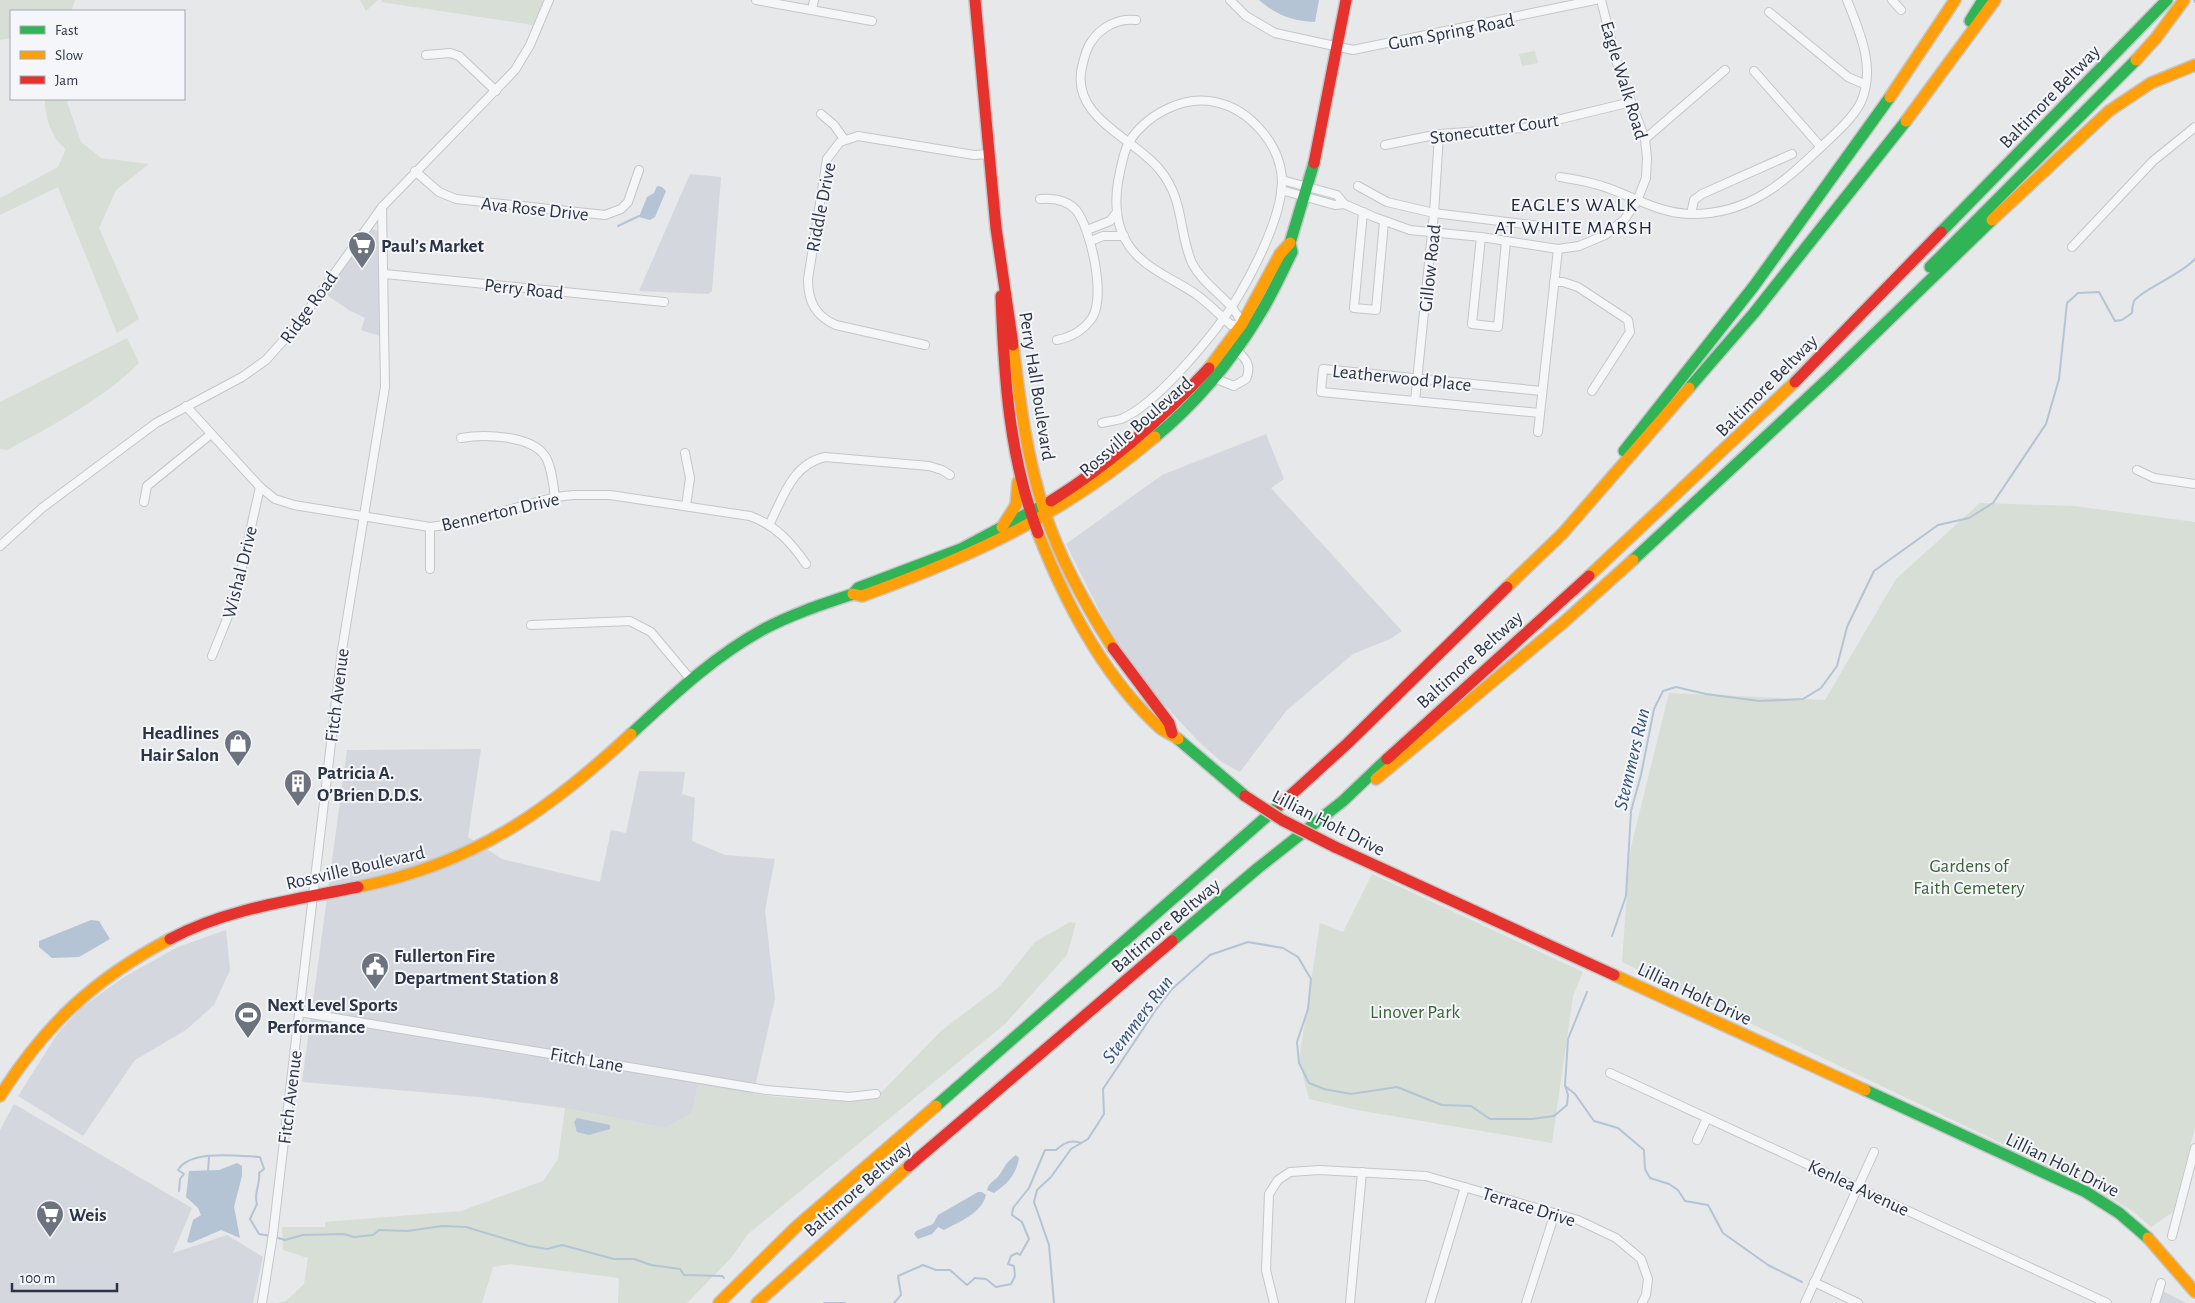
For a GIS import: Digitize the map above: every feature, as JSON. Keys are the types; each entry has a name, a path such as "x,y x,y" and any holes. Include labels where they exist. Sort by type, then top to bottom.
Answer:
{"main road":[{"name":"Perry Hall Boulevard","path":"975,0 1000,259 1022,421 1045,512"},
{"name":"Rossville Boulevard","path":"853,594 862,596 932,572 1089,490 1126,462 1173,420 1214,378 1236,350 1270,299 1292,252 1290,244 1306,192 1346,0"},
{"path":"1531,563 1554,532 1670,394 1766,271 1841,168 1955,0"},
{"path":"1783,276 1826,215 1934,74 1983,0"},
{"name":"Baltimore Beltway","path":"719,1303 796,1227 1319,769 1412,683 1563,533 1714,360 1783,276 1921,102 1995,0"},
{"name":"Baltimore Beltway","path":"757,1303 813,1249 894,1178 1258,868 1343,801 1417,729 1626,543 1765,412 2167,0"},
{"path":"1817,387 1833,366 1975,221 2125,74 2155,42 2184,0"},
{"path":"1343,801 1377,778 1564,622 1817,387 2109,111 2141,89 2192,66"},
{"name":"Rossville Boulevard","path":"1045,512 1152,426 1203,375 1242,324 1269,278 1282,248 1290,244"},
{"name":"Perry Hall Boulevard","path":"1000,259 1002,363 1007,413 1017,468 1032,519"},
{"path":"1001,529 1016,505 1017,468"},
{"name":"Lillian Holt Drive","path":"1045,512 1074,582 1106,640 1169,723 1172,733"},
{"name":"Rossville Boulevard","path":"0,1096 14,1072 46,1032 83,995 118,968 159,944 248,909 413,874 449,860 507,833 560,796 692,681 730,650 759,631 791,616 853,594 858,588 940,558 1001,529 1032,519"},
{"name":"Lillian Holt Drive","path":"1032,519 1058,580 1096,649 1122,685 1162,730 1172,733 1211,770 1245,796 1282,820 1335,847 2086,1192 2115,1209 2144,1232 2195,1292"},
{"path":"1096,649 1106,640"},
{"path":"767,1303 894,1178"}],"street":[{"name":"Ridge Road","path":"0,546 42,508 139,435 186,406 242,377 277,350 299,323 382,207 415,170 496,91 524,57 549,0"},
{"path":"756,0 872,21"},
{"path":"812,10 814,0"},
{"name":"Gum Spring Road","path":"1230,0 1246,16 1275,33 1353,50 1404,41 1595,0"},
{"name":"Eagle Walk Road","path":"1306,192 1335,204 1344,204 1384,222 1410,230 1481,237 1558,249 1579,246 1605,235 1624,220 1637,201 1647,168 1645,139 1618,67 1601,0"},
{"path":"1560,177 1604,187 1667,212 1690,214 1728,210 1761,197 1788,178 1821,147 1854,113 1861,102 1867,56 1847,0"},
{"path":"1892,0 1901,10"},
{"path":"1769,12 1848,77 1864,84"},
{"path":"1102,423 1121,418 1148,400 1186,364 1223,318 1231,308 1250,275 1268,236 1282,180 1279,163 1268,139 1254,122 1235,110 1215,102 1185,103 1155,115 1129,143 1118,179 1117,212 1124,236 1140,257 1150,266 1198,295 1223,318 1231,325 1242,324 1239,314 1231,308 1208,285 1193,263 1178,201 1161,170 1129,143 1090,108 1082,92 1080,73 1088,45 1095,36 1117,21 1136,20"},
{"path":"426,55 450,53 458,56 496,91"},
{"path":"1645,139 1725,70"},
{"path":"1754,71 1821,147"},
{"name":"Stonecutter Court","path":"1385,146 1440,134 1524,128 1631,102"},
{"path":"820,114 834,125 844,139"},
{"path":"2072,247 2153,161 2195,127"},
{"name":"Gillow Road","path":"1415,401 1440,134"},
{"name":"Riddle Drive","path":"925,345 836,325 820,316 812,303 808,279 825,167 831,152 844,139 864,136 884,141 974,155 990,154"},
{"path":"1690,214 1694,200 1702,194 1792,154"},
{"name":"Ava Rose Drive","path":"415,170 439,192 456,199 597,215 621,209 628,202 639,170"},
{"path":"1282,180 1306,192"},
{"path":"1358,186 1387,202 1434,213 1541,226"},
{"path":"1281,190 1306,192"},
{"path":"1040,199 1060,200 1074,208 1087,230 1090,241 1097,293 1093,316 1083,328 1072,337 1057,340"},
{"name":"Fitch Avenue","path":"262,1303 272,1243 340,659 385,386 382,207"},
{"path":"1087,230 1110,221 1117,212"},
{"path":"1363,212 1354,308 1376,310 1384,222"},
{"path":"1090,241 1103,236 1124,236"},
{"path":"1481,237 1472,324 1498,327 1506,241"},
{"path":"1538,432 1558,249"},
{"name":"Perry Road","path":"384,274 664,302"},
{"path":"1554,282 1563,282 1578,287 1624,317 1630,325 1630,332 1592,391"},
{"path":"1198,295 1208,285"},
{"path":"1214,378 1234,386 1246,379 1248,363 1236,350"},
{"name":"Leatherwood Place","path":"1540,413 1321,392 1323,369 1418,377 1542,391"},
{"name":"Bennerton Drive","path":"186,406 260,487 275,499 294,505 430,527 460,523 556,497 610,495 735,513 770,525 790,543 806,564"},
{"path":"144,502 147,486 211,434"},
{"path":"461,438 484,436 532,444 546,458 556,497"},
{"path":"685,453 690,478 686,506"},
{"path":"770,525 795,474 804,465 817,459 825,457 929,466 950,475"},
{"path":"2137,470 2154,478 2195,484"},
{"name":"Wishal Drive","path":"212,656 235,599 260,487"},
{"path":"430,527 430,569"},
{"path":"531,625 630,621 651,632 692,681"},
{"name":"Fitch Lane","path":"299,1012 766,1090 849,1097 876,1094"},
{"name":"Kenlea Avenue","path":"1610,1073 2107,1303"},
{"path":"1697,1140 1707,1118"},
{"path":"2172,1236 2195,1148"},
{"path":"1805,1303 1874,1152"},
{"name":"Terrace Drive","path":"1274,1303 1266,1270 1268,1200 1274,1184 1290,1172 1300,1170 1426,1176 1555,1213 1600,1229 1636,1253 1645,1265 1648,1279 1646,1295 1642,1303"},
{"path":"1350,1303 1362,1172"},
{"path":"1430,1303 1465,1187"},
{"path":"1526,1303 1555,1213"},
{"path":"1814,1282 1858,1303"},
{"path":"2155,1303 2161,1282"}],"shaded area":[{"path":"690,174 721,177 712,291 708,294 639,291"},
{"path":"369,229 376,230 380,234 383,337 361,330 365,318 324,293"},
{"path":"1266,434 1284,479 1271,488 1402,631 1390,639 1353,654 1286,711 1240,772 1222,762 1199,742 1156,696 1131,665 1102,616 1066,544 1162,475"},
{"path":"481,749 468,837 502,859 600,882 611,830 626,833 639,771 685,772 682,794 695,798 692,841 725,855 775,859 765,910 775,999 753,1095 698,1085 692,1113 666,1128 564,1108 479,1097 302,1082 347,750"},
{"path":"226,930 230,970 214,1005 186,1030 135,1060 83,1136 18,1096 58,1033 81,1008 124,977 178,947"},
{"path":"14,1104 192,1208 173,1253 227,1235 263,1257 253,1303 0,1303 0,1130"},
{"path":"2163,1291 2186,1303 2160,1303"}],"green space":[{"path":"0,0 75,0 71,10 10,10 10,38 0,40"},
{"path":"360,0 378,0 366,11"},
{"path":"382,0 544,0 533,25 381,2"},
{"path":"1535,51 1538,63 1522,66 1519,54"},
{"path":"45,100 69,100 67,102 81,142 101,158 149,164 116,190 99,228 139,319 117,333 58,187 0,215 0,198 58,167 66,149 53,133"},
{"path":"127,338 139,363 125,376 94,400 59,422 7,450 0,449 0,402"},
{"name":"Gardens of Faith Cemetery","path":"1980,503 2074,506 2195,522 2195,1128 2173,1212 2151,1227 2134,1212 2095,1188 1622,962 1630,851 1669,693 1825,700 1896,579"},
{"name":"Linover Park","path":"1372,874 1583,972 1573,996 1552,1143 1357,1110 1309,1099 1299,1060 1320,923 1343,932"},
{"path":"1070,922 1076,923 1067,955 1005,1024 748,1234 731,1258 687,1303 618,1303 619,1278 510,1264 493,1267 482,1303 275,1303 286,1301 304,1284 308,1258 283,1250 282,1227 325,1227 325,1222 461,1211 543,1181 558,1159 565,1108 666,1128 692,1113 698,1085 764,1095 808,1099 875,1099 941,1031 999,987 1035,942"}],"water":[{"path":"1259,0 1319,0 1315,22 1285,16 1272,10"},
{"path":"657,186 662,187 666,191 655,217 650,220 639,217 647,197 654,193"},
{"path":"91,920 99,921 110,939 79,957 52,958 39,947 39,941"},
{"path":"577,1118 610,1125 610,1129 589,1135 577,1132 574,1122"},
{"path":"1016,1155 1019,1158 1018,1164 1011,1178 994,1193 987,1190 1008,1162"},
{"path":"237,1163 242,1166 242,1176 234,1207 240,1238 221,1230 191,1243 187,1242 193,1220 201,1215 198,1208 186,1197 189,1171 219,1170"},
{"path":"978,1192 986,1195 984,1201 975,1212 963,1220 944,1230 938,1227 932,1234 918,1239 914,1234 916,1231 933,1224 938,1215"}],"waterway":[{"path":"618,226 639,216"},
{"name":"Stemmers Run","path":"1612,936 1626,896 1631,811 1641,775 1654,709 1663,691 1676,687 1706,694 1759,701 1803,699 1821,688 1837,666 1847,627 1874,571 1938,525 1969,518 1993,503 2046,424 2059,379 2067,303 2078,293 2099,292 2115,321 2122,320 2132,313 2134,301 2138,297 2181,271 2195,259"},
{"name":"Stemmers Run","path":"1054,1303 1049,1245 1034,1202 1037,1190 1051,1177 1071,1149 1088,1139 1104,1114 1103,1089 1155,1011 1172,989 1210,955 1248,942 1283,948 1298,957 1311,979 1308,1009 1297,1042 1299,1063 1309,1083 1324,1089 1351,1094 1397,1087 1442,1105 1471,1106 1490,1119 1532,1119 1554,1116 1567,1105 1568,1095 1565,1085 1568,1039 1587,992"},
{"path":"1565,1086 1575,1094 1594,1121 1618,1128 1644,1150 1645,1169 1650,1178 1669,1184 1678,1190 1685,1201 1708,1205 1723,1233 1768,1265 1802,1282"},
{"path":"894,1303 901,1295 898,1276 923,1265 936,1270 950,1270 967,1285 975,1278 986,1279 996,1287 1011,1284 1015,1276 1014,1266 1008,1264 1011,1256 1017,1253 1020,1255 1029,1239 1022,1222 1012,1215 1013,1208 1029,1188 1045,1150 1056,1150 1071,1142 1081,1143"},
{"path":"179,1191 180,1179 184,1174 178,1170 184,1163 193,1159 216,1155 260,1157 264,1169 259,1173 256,1196 257,1204 250,1219 259,1234 271,1236"},
{"path":"208,1172 209,1157"},
{"path":"275,1237 285,1240 303,1235 344,1234 354,1237 373,1235 379,1230 408,1231 442,1226 466,1227 529,1246 547,1249 562,1245 614,1259 634,1259 651,1265 680,1269 684,1275 722,1276 724,1278"},
{"path":"824,1303 845,1303"}],"traffic: fast":[{"path":"1970,21 1983,0"},
{"path":"1941,232 2167,0"},
{"path":"1930,267 2136,60"},
{"path":"1624,451 1754,286 1890,97"},
{"path":"1689,388 1754,313 1906,121"},
{"path":"1155,437 1184,411 1224,366 1263,309 1292,252 1290,243 1314,163"},
{"path":"1633,560 1831,376 1992,220"},
{"path":"631,734 711,664 764,629 797,614 853,594 858,588 961,549 1051,501"},
{"path":"1178,739 1245,796"},
{"path":"1172,941 1258,868 1343,801 1387,759"},
{"path":"936,1106 1281,804"},
{"path":"1865,1090 2086,1192 2119,1213 2148,1238"}],"traffic: slow":[{"path":"1890,97 1955,0"},
{"path":"1906,121 1995,0"},
{"path":"2136,60 2156,38 2184,0"},
{"path":"1992,220 2109,111 2151,83 2195,65"},
{"path":"1209,368 1242,324 1280,254 1290,243"},
{"path":"1013,345 1029,453 1039,495 1059,551 1075,584 1113,648"},
{"path":"1589,576 1795,382"},
{"path":"1507,587 1563,533 1689,388"},
{"path":"853,594 862,596 903,581 943,565 1016,530 1052,511 1086,489 1121,465 1155,437"},
{"path":"1002,527 1016,505 1018,482"},
{"path":"1038,533 1073,611 1103,661 1139,707 1161,729 1178,739"},
{"path":"1376,779 1564,622 1633,560"},
{"path":"358,887 399,877 437,864 473,849 506,831 538,811 569,788 631,734"},
{"path":"0,1096 35,1047 74,1006 118,970 170,939"},
{"path":"1614,975 1865,1090"},
{"path":"719,1303 796,1227 936,1106"},
{"path":"757,1303 909,1166"},
{"path":"2148,1238 2195,1292"}],"traffic: jam":[{"path":"975,0 996,228 1013,345"},
{"path":"1314,163 1346,0"},
{"path":"1795,382 1941,232"},
{"path":"1001,296 1006,386 1014,446 1020,475 1038,533"},
{"path":"1051,501 1115,456 1154,423 1209,368"},
{"path":"1387,759 1589,576"},
{"path":"1281,804 1348,743 1507,587"},
{"path":"1113,648 1169,723 1172,733"},
{"path":"1245,796 1282,820 1335,847"},
{"path":"1335,847 1614,975"},
{"path":"170,939 192,928 238,912 358,887"},
{"path":"909,1166 1172,941"}],"place":[{"name":"Paul’s Market","path":"362,269"},
{"name":"Headlines Hair Salon","path":"238,767"},
{"name":"Patricia A. O’Brien D.D.S.","path":"298,807"},
{"name":"Fullerton Fire Department Station 8","path":"375,990"},
{"name":"Next Level Sports Performance","path":"248,1039"},
{"name":"Weis","path":"50,1238"}],"district":[{"name":"EAGLE'S WALK AT WHITE MARSH","path":"1574,216"}]}
